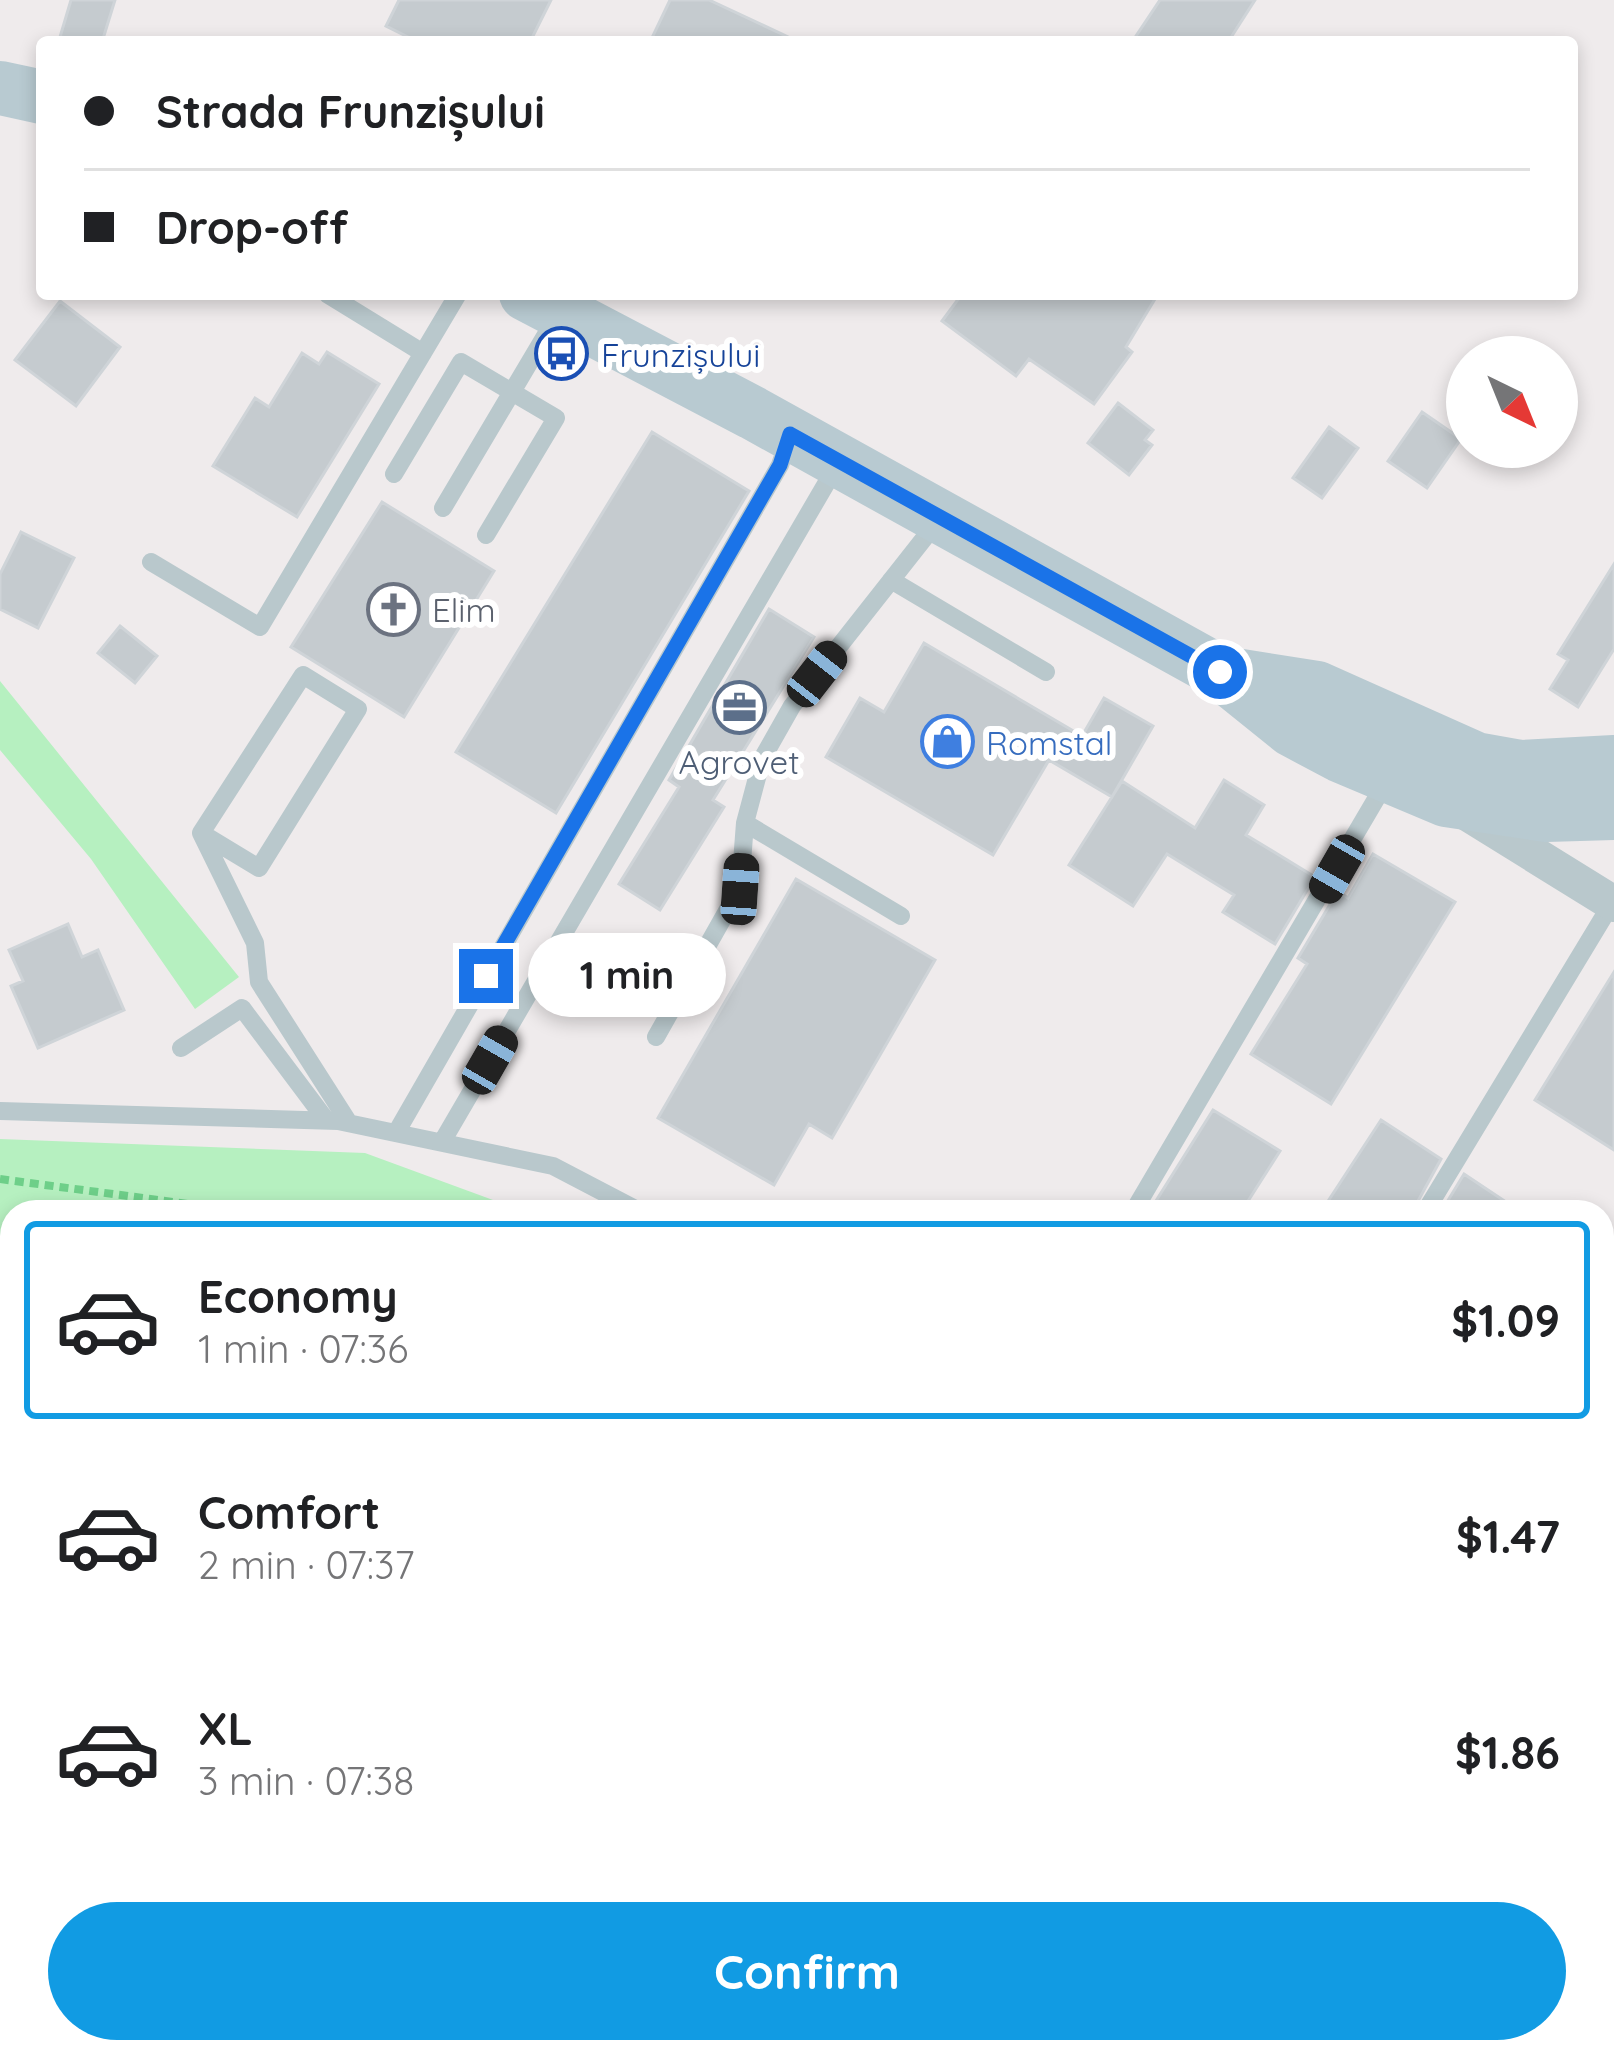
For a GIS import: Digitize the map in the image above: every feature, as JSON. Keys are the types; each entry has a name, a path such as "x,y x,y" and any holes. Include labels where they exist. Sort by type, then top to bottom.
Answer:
{"main road":[{"path":"0,88 36,96"},
{"path":"543,303 1220,672 1292,730 1389,778 1446,800 1526,814 1614,813"},
{"path":"1220,672 1317,688 1476,759 1521,767 1614,762"}],"street":[{"path":"1446,800 1613,904"}],"lane":[{"path":"337,300 423,352"},
{"path":"151,562 260,627 454,300"},
{"path":"443,508 512,392 543,303"},
{"path":"394,474 461,362 556,418 486,535"},
{"path":"396,1132 780,465 790,434"},
{"path":"442,1142 839,461"},
{"path":"656,1037 740,889 745,823 762,759 792,706 940,518"},
{"path":"891,580 1046,672"},
{"path":"303,675 358,709 259,868 201,833 303,675"},
{"path":"1140,1200 1389,778"},
{"path":"745,823 901,916"},
{"path":"201,833 255,943 259,982 349,1123"},
{"path":"1432,1200 1613,904"},
{"path":"181,1048 242,1008 326,1120"},
{"path":"0,1111 349,1123 553,1166 617,1200"}],"path":[{"path":"0,1179 158,1200"}],"green space":[{"path":"0,681 239,977 195,1009 91,859 0,750"},
{"path":"0,1139 365,1153 493,1200 0,1200"}],"building":[{"path":"71,0 115,0 104,36 60,36"},
{"path":"399,0 551,0 533,36 406,36 386,26"},
{"path":"670,0 709,0 786,36 653,36"},
{"path":"1160,0 1255,0 1232,36 1136,36"},
{"path":"958,300 1154,300 1126,347 1132,352 1094,404 1029,359 1016,376 942,321"},
{"path":"60,301 120,347 76,406 15,360"},
{"path":"327,352 379,384 297,517 213,466 255,398 269,407 302,353 319,364"},
{"path":"1118,403 1153,430 1145,440 1152,445 1129,475 1088,443"},
{"path":"1422,412 1446,429 1446,461 1427,488 1388,461"},
{"path":"1329,427 1358,448 1322,498 1293,478"},
{"path":"652,432 749,491 556,813 456,752"},
{"name":"Elim","path":"382,502 494,571 404,717 291,647"},
{"path":"21,532 74,558 38,628 0,609 0,574"},
{"path":"1614,564 1614,649 1578,707 1550,689 1568,660 1558,654"},
{"name":"Agrovet","path":"769,609 814,637 713,800 724,807 660,910 619,884 679,787 669,780"},
{"path":"120,626 157,656 135,683 98,653"},
{"name":"Romstal","path":"924,643 1082,736 1104,698 1153,726 1112,797 1049,760 993,855 826,757 860,698 884,712"},
{"path":"1224,780 1264,805 1246,835 1315,877 1275,944 1223,912 1234,895 1167,854 1133,906 1069,865 1122,781 1195,828"},
{"path":"1373,854 1455,902 1331,1104 1251,1054 1307,964 1298,958 1338,891 1348,898"},
{"path":"796,879 935,960 832,1138 809,1124 774,1185 658,1118"},
{"path":"68,924 82,957 98,950 124,1010 38,1048 11,986 23,981 9,950"},
{"path":"1614,972 1614,1150 1535,1100"},
{"path":"1213,1110 1280,1151 1249,1200 1157,1200"},
{"path":"1381,1120 1441,1159 1419,1200 1329,1200"},
{"path":"1464,1174 1503,1200 1448,1200"}],"place":[{"name":"Frunzișului","path":"562,354"},
{"name":"Elim","path":"393,609"},
{"name":"Agrovet","path":"739,707"},
{"name":"Romstal","path":"947,742"}],"route":[{"path":"486,976 780,465 790,434 1220,672"}]}
